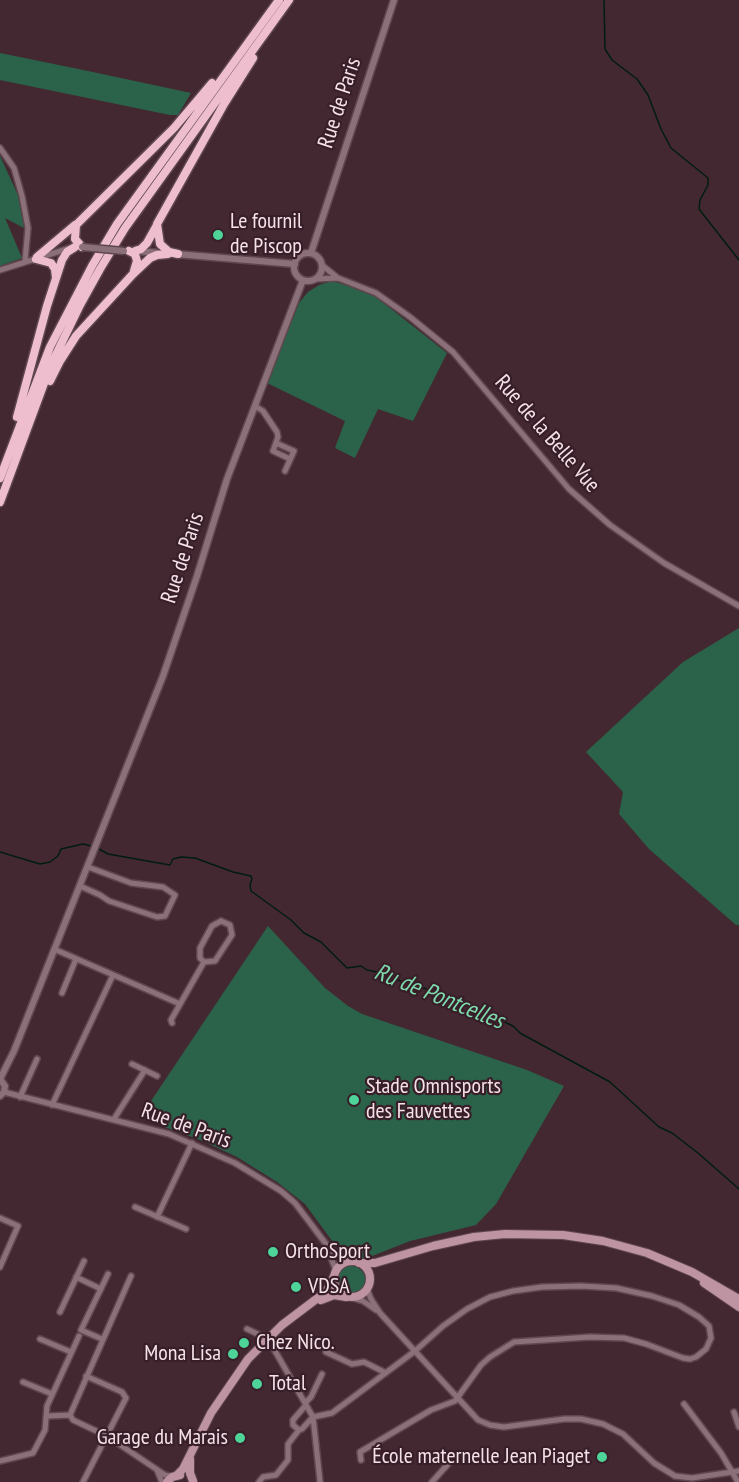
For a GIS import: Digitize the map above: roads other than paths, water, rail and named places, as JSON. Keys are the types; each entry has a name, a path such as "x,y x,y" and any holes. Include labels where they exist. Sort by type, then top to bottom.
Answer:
{"highway":[{"path":"0,478 50,347 92,266 117,224 279,0"},
{"path":"129,251 143,248 224,104 290,0"},
{"path":"0,502 22,439 59,348 106,258 125,228 290,0"},
{"path":"32,259 80,220 174,128 259,28"},
{"path":"0,478 47,306 64,255 78,247 74,231 80,220"},
{"path":"157,225 160,244 169,252 178,254"},
{"path":"129,251 135,254 137,261 133,274"},
{"path":"22,439 60,361 71,344 150,258 168,254"},
{"path":"32,259 44,259 51,263 55,269 55,283"}],"main road":[{"path":"169,1479 183,1469 211,1413 228,1388 268,1340 291,1317 323,1294 343,1264 391,1260 424,1248 490,1235 563,1235 603,1241 637,1250 667,1261 713,1283 739,1299"},
{"path":"268,1340 323,1299 334,1295 350,1297 363,1294 373,1272 391,1260"},
{"path":"667,1261 739,1307"},
{"path":"356,1262 367,1269 370,1279"},
{"path":"335,1274 335,1286 341,1294 350,1297"},
{"path":"193,1481 189,1469 194,1448"},
{"path":"169,1479 186,1476 193,1481"}],"street":[{"name":"Rue de Paris","path":"311,253 394,0"},
{"path":"0,148 14,168 22,196 32,259"},
{"path":"0,270 78,247 294,264"},
{"path":"311,253 319,257 323,266 316,279 307,282 297,275 294,264 299,256 311,253"},
{"name":"Rue de la Belle Vue","path":"323,266 338,278 376,293 453,352 569,489 610,525 664,563 739,606"},
{"name":"Rue de la Belle Vue","path":"316,279 338,278"},
{"name":"Rue de Paris","path":"0,1079 14,1051 163,676 227,479 303,280"},
{"path":"255,406 262,411 277,432 278,437 273,451 290,459"},
{"path":"276,442 294,451 285,471"},
{"path":"80,886 109,901 157,918 165,916 175,895 163,887 131,883 88,867"},
{"path":"221,921 230,925 232,935 215,961 204,962 200,958 200,948 213,926 221,921"},
{"path":"54,949 180,1004"},
{"path":"62,993 76,960"},
{"path":"172,1023 171,1020 204,962"},
{"path":"52,1105 113,975"},
{"path":"20,1097 37,1059"},
{"path":"132,1064 157,1076"},
{"path":"114,1119 145,1070"},
{"path":"0,1079 5,1086 2,1094"},
{"name":"Rue de Paris","path":"2,1094 114,1119 169,1134 192,1143 248,1171 290,1198 326,1244 343,1259 356,1262"},
{"path":"157,1216 192,1143"},
{"path":"135,1207 186,1229"},
{"path":"0,1218 18,1226 0,1266"},
{"name":"Rue de Paris","path":"326,1244 335,1274"},
{"path":"60,1312 84,1261"},
{"path":"102,1339 81,1330 108,1274"},
{"path":"70,1415 131,1276"},
{"path":"76,1277 101,1289"},
{"path":"259,1482 263,1477 276,1475 288,1460 288,1444 313,1417 332,1413 416,1351 451,1320 490,1297 542,1287 616,1288 679,1305 709,1326 711,1338 706,1349 690,1359 683,1359 624,1338 590,1337 514,1342 481,1365 455,1401 431,1410 360,1452 362,1460"},
{"path":"367,1289 380,1313"},
{"path":"350,1297 363,1301 380,1313 478,1420 504,1427 573,1419 603,1424 623,1434 654,1462 675,1476 692,1478 736,1472"},
{"path":"247,1329 268,1340 313,1417 320,1481"},
{"path":"0,1461 33,1453 45,1430 48,1416 47,1406 78,1336"},
{"path":"40,1339 71,1352"},
{"path":"326,1352 352,1364 364,1362 386,1372"},
{"path":"299,1430 293,1425 293,1420 311,1397 322,1374"},
{"path":"83,1482 126,1398 122,1392 86,1376"},
{"path":"23,1382 52,1394"},
{"path":"684,1404 736,1472 738,1482"},
{"path":"734,1413 739,1427"},
{"path":"48,1416 70,1415"},
{"path":"70,1415 73,1420 107,1436 169,1479"},
{"path":"432,1482 449,1463"},
{"path":"157,1469 169,1479"}],"waterway":[{"path":"604,0 605,49 612,60 637,79 648,95 671,148 708,178 708,185 700,200 699,209 739,260"},
{"name":"Ru de Pontcelles","path":"0,852 40,864 50,862 58,856 61,849 83,844 91,846"},
{"name":"Ru de Pontcelles","path":"99,849 108,854 170,865 173,859 195,858 251,876 251,891 291,920 304,933 321,942 347,968 361,966 367,970 452,997 513,1026 520,1033 610,1082 659,1127 672,1133 698,1153 739,1189"}],"place":[{"name":"Le fournil de Piscop","path":"218,235"},
{"name":"Stade Omnisports des Fauvettes","path":"354,1100"},
{"name":"OrthoSport","path":"273,1252"},
{"name":"VDSA","path":"296,1287"},
{"name":"Chez Nico.","path":"244,1343"},
{"name":"Mona Lisa","path":"233,1354"},
{"name":"Total","path":"257,1384"},
{"name":"Garage du Marais","path":"240,1438"},
{"name":"École maternelle Jean Piaget","path":"602,1457"}]}
